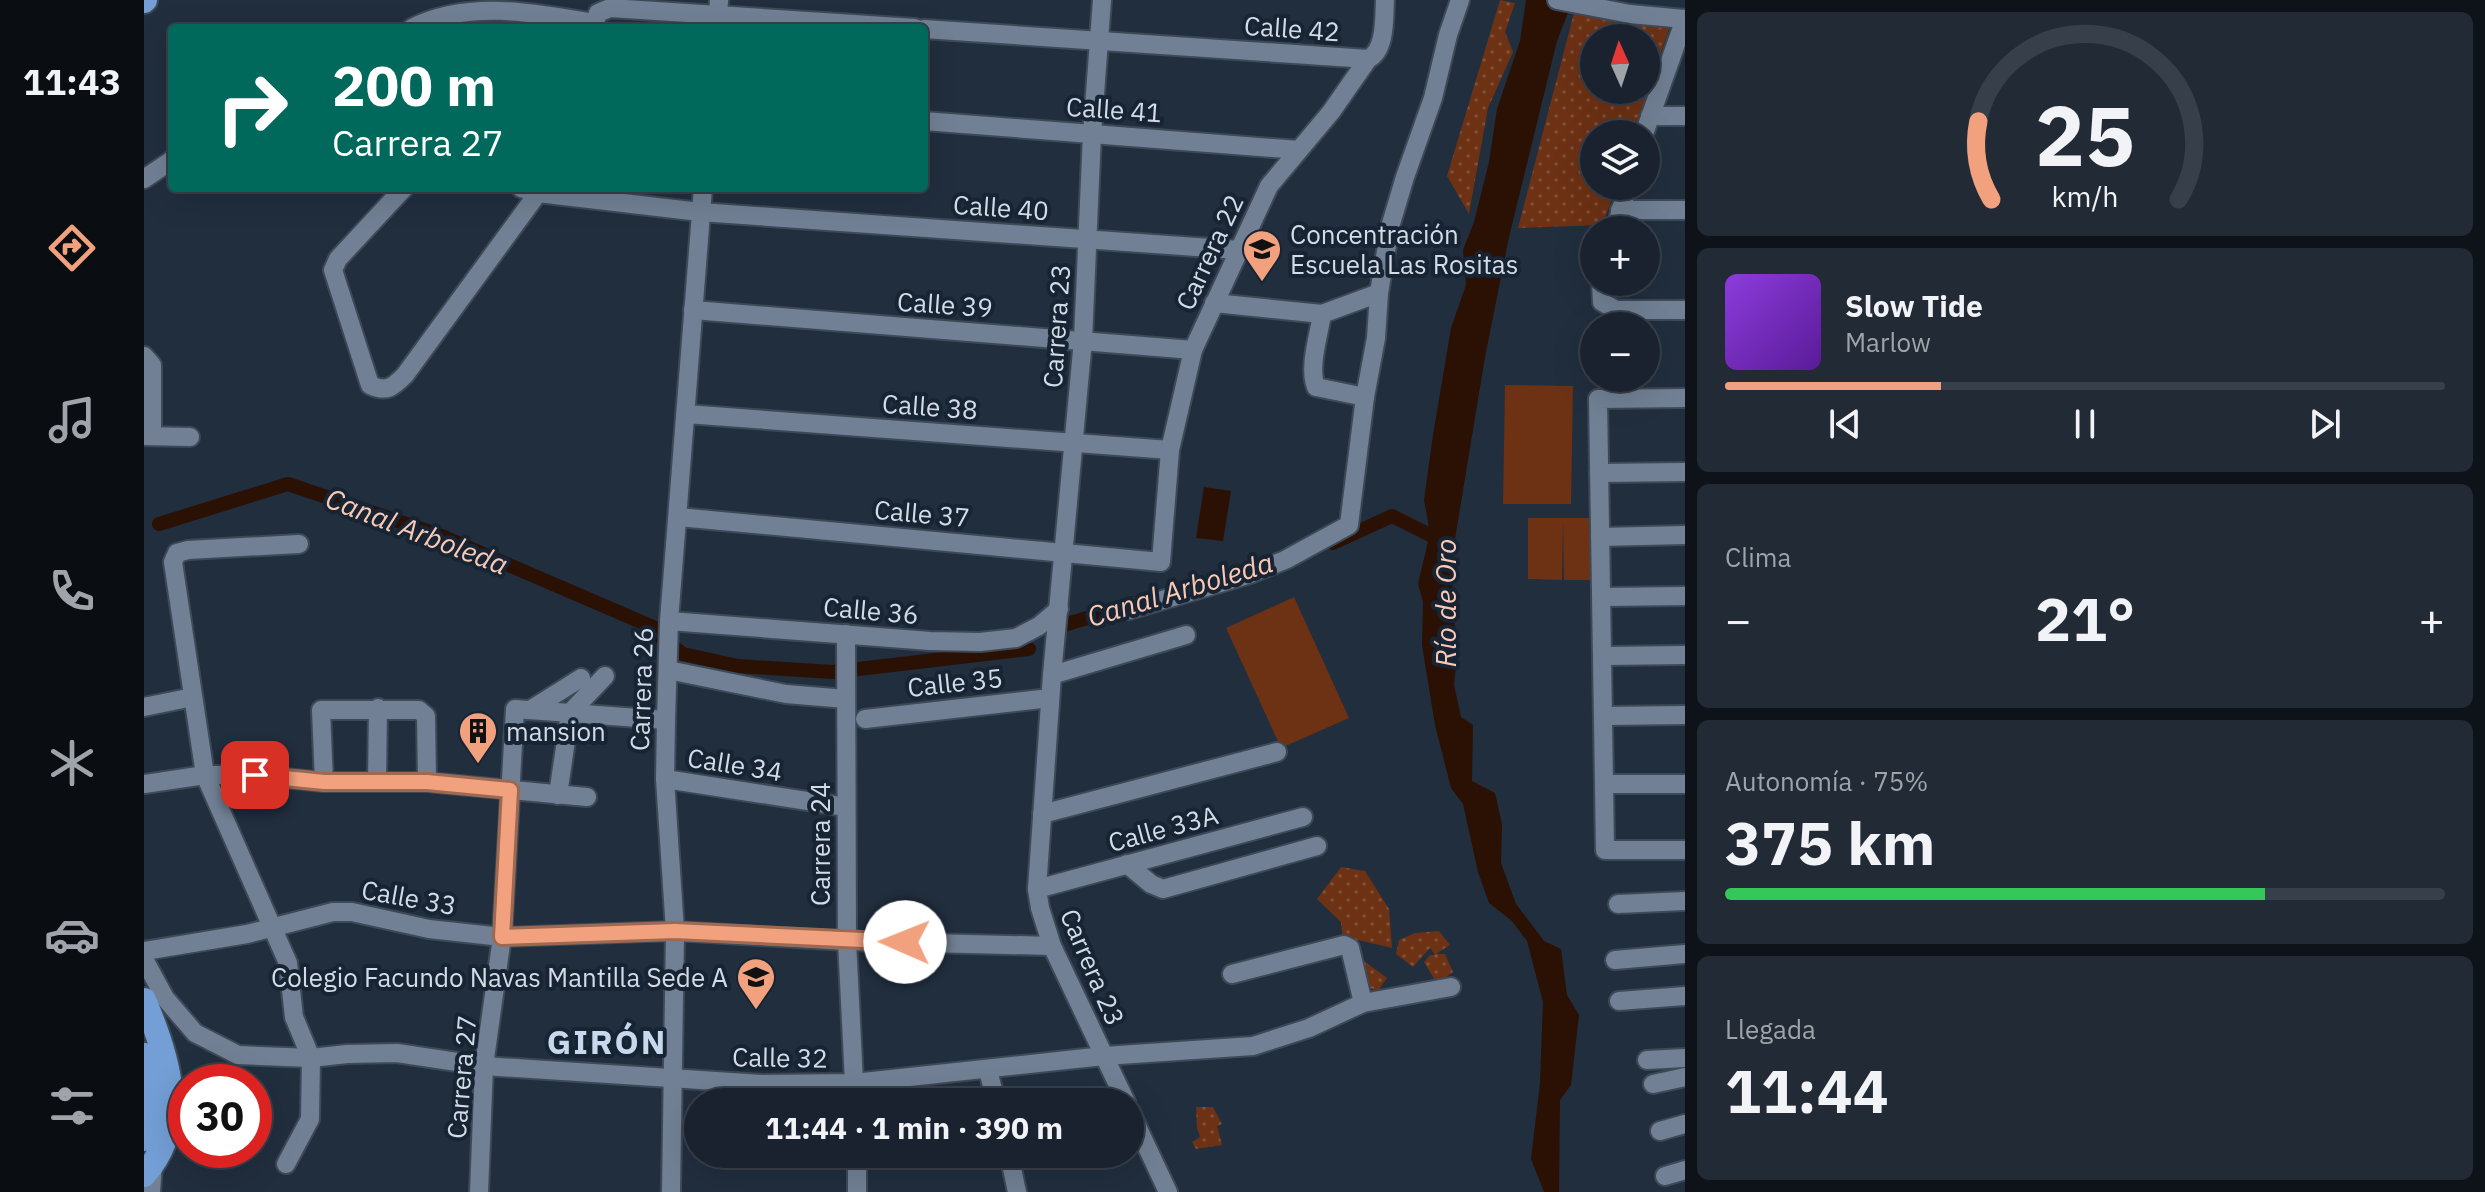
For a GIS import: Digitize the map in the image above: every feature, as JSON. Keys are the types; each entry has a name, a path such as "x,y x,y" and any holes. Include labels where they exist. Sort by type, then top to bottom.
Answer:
{"highway":[{"path":"144,1000 165,1056 171,1093 167,1128 149,1170"},
{"path":"144,1055 151,1076 153,1100 144,1139"}],"street":[{"name":"Carrera 23","path":"1102,0 1092,134 1083,340 1050,698 1037,889 1052,946 1119,1088"},
{"name":"Carrera 22","path":"1161,562 1170,450 1193,350 1269,186 1368,59 1375,56 1380,46 1385,0"},
{"path":"1129,610 1285,560 1349,525 1390,227 1433,98 1460,0"},
{"path":"1557,0 1630,14 1685,19 1649,120"},
{"path":"1630,14 1644,0"},
{"path":"418,24 430,16 460,9 502,6 597,20 718,14 859,24"},
{"name":"Calle 42","path":"928,29 1368,59"},
{"path":"1660,122 1685,116"},
{"name":"Calle 41","path":"928,121 1299,150"},
{"path":"144,179 168,163"},
{"path":"400,192 338,259 333,270 370,385 380,390 392,388 405,375 529,192"},
{"name":"Calle 40","path":"538,192 700,212 1239,250"},
{"name":"Carrera 26","path":"671,1192 675,931 665,779 669,621 702,192"},
{"path":"1618,216 1623,200"},
{"path":"1620,210 1685,210"},
{"path":"1214,303 1322,314 1379,293"},
{"path":"1602,296 1602,302 1616,310 1685,310"},
{"name":"Calle 39","path":"693,310 1193,350"},
{"path":"1322,314 1313,382 1316,387 1365,397"},
{"path":"144,356 152,365 153,375 148,436 190,437"},
{"path":"1685,398 1598,399 1605,850 1685,850"},
{"name":"Calle 38","path":"686,414 1170,450"},
{"path":"1599,473 1685,472"},
{"name":"Calle 37","path":"678,517 1161,562"},
{"path":"1600,537 1685,535"},
{"path":"286,1164 310,1119 311,1058 294,1017 288,963 205,775 174,556 188,550 299,544"},
{"path":"1602,597 1685,596"},
{"name":"Calle 36","path":"669,621 846,637 959,643 1016,638 1039,626 1059,609"},
{"path":"1052,675 1186,635"},
{"name":"Carrera 24","path":"846,637 847,941 854,1088"},
{"path":"1016,638 1036,644 1054,655"},
{"path":"1603,656 1685,655"},
{"path":"668,670 786,694 846,699"},
{"path":"558,795 570,713 605,676"},
{"path":"519,715 581,678"},
{"path":"144,707 193,697"},
{"name":"Calle 35","path":"865,719 1050,698"},
{"path":"324,782 321,710 378,708 419,710 426,716 427,782"},
{"path":"377,781 378,708"},
{"path":"519,715 570,713 666,720"},
{"name":"Carrera 27","path":"479,1192 484,1066 502,937 510,790 519,715"},
{"path":"1604,716 1685,715"},
{"path":"1042,814 1277,752"},
{"path":"144,784 205,775 255,775 324,782 427,782 587,797"},
{"name":"Calle 34","path":"665,779 846,807"},
{"path":"1604,784 1685,784"},
{"name":"Calle 33A","path":"1037,889 1303,817"},
{"path":"1127,864 1151,884 1163,889 1317,846"},
{"path":"1618,904 1685,901"},
{"name":"Calle 33","path":"144,951 247,934 333,912 352,912 429,929 502,937 675,931 847,941 1052,946"},
{"path":"1232,974 1344,945 1350,948 1363,1003"},
{"path":"1615,960 1685,954"},
{"name":"Calle 32","path":"144,959 165,998 195,1033 238,1055 311,1058 397,1053 484,1066 803,1088"},
{"name":"Calle 32","path":"883,1088 988,1070 1104,1056 1253,1046 1309,1028 1363,1003 1451,987"},
{"path":"1619,1001 1685,996"},
{"path":"1647,1060 1685,1058"},
{"path":"988,1070 992,1088"},
{"path":"1653,1084 1685,1077"},
{"path":"1660,1131 1685,1124"},
{"path":"1144,1141 1168,1192"},
{"path":"857,1168 857,1192"},
{"path":"1012,1168 1017,1192"},
{"path":"149,1170 151,1192"},
{"path":"1665,1176 1685,1170"}],"shaded area":[{"path":"1500,0 1515,3 1505,32 1513,52 1488,108 1469,214 1447,176"},
{"path":"1575,9 1659,24 1580,24 1580,104 1643,104 1638,120 1580,120 1580,200 1611,200 1606,216 1580,216 1580,226 1518,228"},
{"path":"1660,24 1670,26 1660,55"},
{"path":"1505,385 1573,386 1571,504 1503,504"},
{"path":"1528,518 1595,518 1596,580 1564,580 1563,522 1562,580 1528,579"},
{"path":"1294,597 1349,718 1281,748 1226,628"},
{"path":"1341,867 1365,871 1389,909 1392,948 1358,940 1360,958 1387,978 1378,991 1350,980 1341,922 1317,899"},
{"path":"1439,931 1450,945 1436,954 1445,954 1453,972 1437,984 1424,962 1430,955 1435,955 1430,948 1413,967 1396,954 1399,940 1415,933"},
{"path":"1196,1107 1213,1107 1222,1124 1217,1126 1222,1145 1196,1149 1192,1142 1200,1137"}],"water":[{"name":"Río de Oro","path":"1526,0 1573,0 1557,41 1509,237 1485,357 1454,545 1452,592 1457,656 1454,685 1461,717 1473,725 1472,781 1495,793 1502,824 1501,863 1516,904 1544,941 1561,949 1567,995 1579,1015 1571,1085 1560,1100 1559,1192 1544,1192 1531,1159 1540,1083 1543,1002 1527,941 1512,921 1489,903 1478,872 1463,804 1451,788 1435,725 1422,645 1423,602 1418,584 1430,533 1424,500 1433,435 1451,328 1466,285 1463,250 1474,222 1489,162 1497,109 1520,41"},
{"path":"1204,487 1231,491 1223,541 1196,538"}],"waterway":[{"name":"Canal Arboleda","path":"159,524 288,484 439,535 653,627 663,640"},
{"name":"Canal Arboleda","path":"1333,543 1392,516 1442,541"},
{"name":"Canal Arboleda","path":"1064,625 1136,603"},
{"name":"Canal Arboleda","path":"676,649 683,654 738,666 833,672 1029,649"}],"place":[{"name":"Concentración Escuela Las Rositas","path":"1262,283"},
{"name":"mansion","path":"478,765"},
{"name":"Colegio Facundo Navas Mantilla Sede A","path":"756,1011"}],"district":[{"name":"GIRÓN","path":"607,1041"}],"route":[{"path":"255,775 324,782 427,782 510,790 502,937 675,931 905,942"}]}
